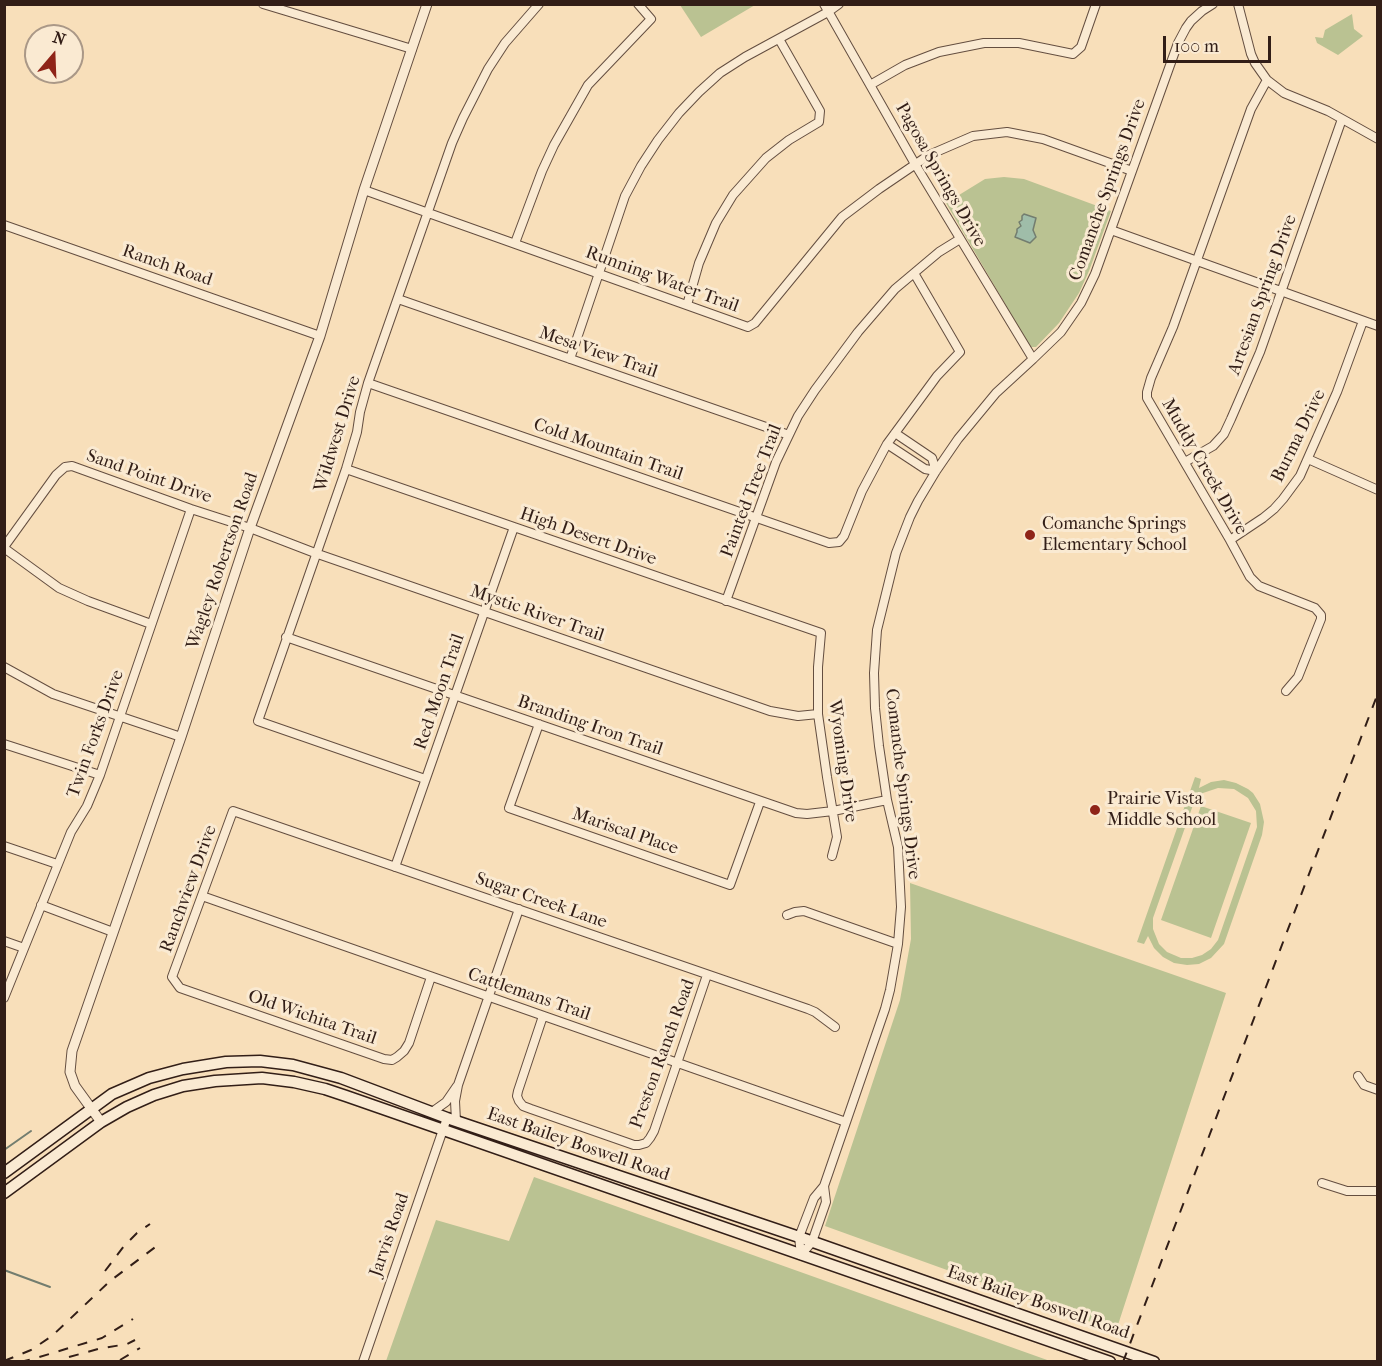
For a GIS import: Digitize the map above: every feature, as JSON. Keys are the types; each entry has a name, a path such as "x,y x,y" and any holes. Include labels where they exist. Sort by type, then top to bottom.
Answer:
{"main road":[{"name":"East Bailey Boswell Road","path":"4,1173 112,1094 149,1078 183,1068 226,1062 260,1061 293,1065 325,1073 451,1119 799,1237 1154,1362"},
{"name":"East Bailey Boswell Road","path":"4,1193 101,1122 141,1101 183,1086 214,1080 262,1078 294,1082 325,1089 443,1129 1110,1362"},
{"path":"958,1309 964,1295"}],"street":[{"path":"263,4 412,49"},
{"name":"Wagley Robertson Road","path":"101,1122 75,1086 70,1072 72,1051 181,737 250,528 320,336 364,190 428,4"},
{"name":"Wildwest Drive","path":"425,779 258,721 346,469 368,383 452,143 475,93 505,44 539,4"},
{"path":"515,243 554,145 588,85 651,19 638,4"},
{"path":"570,359 625,196 658,140 679,113 720,73 779,39 826,8 838,4"},
{"path":"870,86 905,65 939,52 984,43 1019,42 1073,54 1081,47 1096,4"},
{"name":"Comanche Springs Drive","path":"801,1255 799,1237 814,1198 824,1186 888,999 898,944 901,907 898,847 887,800 879,746 874,666 877,630 899,544 918,501 958,439 996,393 1060,332 1081,303 1111,230 1182,35 1197,16 1213,4"},
{"path":"1238,4 1251,54 1267,80 1284,93 1323,108 1377,139"},
{"name":"Pagosa Springs Drive","path":"826,8 915,164 1034,359"},
{"path":"687,305 699,263 716,223 734,195 766,158 789,140 819,122 820,111 779,39"},
{"name":"Muddy Creek Drive","path":"1267,80 1251,109 1173,327 1151,378 1147,398 1250,577 1266,588 1315,608 1321,615 1298,677 1286,691"},
{"name":"Artesian Spring Drive","path":"1185,462 1213,446 1228,427 1255,364 1342,119"},
{"name":"Running Water Trail","path":"364,190 748,327 755,322 842,217 929,155 973,136 1007,132 1043,139 1132,171"},
{"name":"Ranch Road","path":"4,225 320,336"},
{"path":"1111,230 1377,326"},
{"name":"Painted Tree Trail","path":"726,601 776,462 810,399 838,358 895,289 939,252 960,239"},
{"path":"895,433 932,458 936,471 926,469 887,444 895,433 938,376 960,352 914,273"},
{"name":"Mesa View Trail","path":"398,299 789,435"},
{"name":"Burma Drive","path":"1230,540 1263,518 1283,499 1299,476 1342,380 1363,321"},
{"name":"Cold Mountain Trail","path":"368,383 829,543 839,543 844,536 862,491 887,444"},
{"path":"1308,459 1377,490"},
{"name":"Sand Point Drive","path":"4,548 56,475 65,467 72,466 250,528"},
{"name":"High Desert Drive","path":"346,469 821,633"},
{"name":"Twin Forks Drive","path":"4,999 57,864 100,775 191,508"},
{"name":"Red Moon Trail","path":"396,867 514,527"},
{"name":"Mystic River Trail","path":"250,528 315,553 770,711 798,716 818,714"},
{"path":"4,548 59,588 151,624"},
{"name":"Wyoming Drive","path":"821,633 818,714 837,837 832,856"},
{"name":"Branding Iron Trail","path":"286,637 796,813 833,811 887,800"},
{"path":"4,667 53,694 181,737"},
{"name":"Mariscal Place","path":"539,724 509,808 730,885 760,802"},
{"path":"4,744 100,775"},
{"name":"Sugar Creek Lane","path":"233,811 808,1009 835,1027"},
{"name":"Ranchview Drive","path":"172,977 233,811"},
{"path":"4,846 57,864"},
{"name":"Cattlemans Trail","path":"202,896 846,1122"},
{"path":"41,905 113,932"},
{"path":"432,1112 446,1102 458,1085 519,909"},
{"path":"787,915 804,912 898,944"},
{"path":"4,941 24,948"},
{"name":"Preston Ranch Road","path":"543,1016 518,1091 517,1096 523,1106 634,1145 646,1143 654,1131 707,975"},
{"name":"Old Wichita Trail","path":"172,977 180,988 392,1060 398,1058 409,1043 430,977"},
{"path":"1358,1076 1364,1085 1377,1090"},
{"name":"Jarvis Road","path":"363,1362 443,1129 451,1119 458,1085"},
{"path":"1322,1184 1347,1191 1377,1191"},
{"name":"Comanche Springs Drive","path":"801,1255 812,1242 826,1202 824,1186"}],"shaded area":[{"path":"680,5 755,5 701,37"},
{"path":"1352,14 1354,29 1363,36 1338,55 1317,43 1315,37 1323,38 1325,30"},
{"path":"1004,177 1024,179 1111,211 1079,293 1059,323 1036,347 1031,347 1028,343 946,203 985,179"},
{"path":"1024,214 1036,218 1033,230 1036,237 1030,243 1015,237"},
{"path":"1195,777 1201,779 1199,788 1211,782 1224,780 1248,789 1260,804 1264,822 1262,835 1224,944 1211,958 1199,964 1187,965 1174,963 1163,957 1154,948 1148,936 1144,944 1137,942","holes":["1218,788 1234,789 1248,798 1256,811 1257,827 1218,940 1202,955 1181,958 1167,952 1159,944 1153,929 1153,918 1193,805 1203,793"]},
{"path":"1201,806 1251,823 1211,938 1161,920"},
{"path":"910,883 1226,993 1116,1331 825,1226 900,1000 911,939"},
{"path":"534,1177 1050,1361 386,1361 436,1220 509,1241"}],"waterway":[{"path":"4,1150 31,1131"},
{"path":"4,1270 50,1287"}],"railway":[{"path":"1123,1362 1378,693"},
{"path":"105,1271 124,1246 150,1224"},
{"path":"4,1361 31,1350 52,1336 110,1281 162,1242"},
{"path":"20,1362 102,1338 133,1319"},
{"path":"69,1357 127,1344 135,1340"},
{"path":"120,1360 140,1348"}],"place":[{"name":"Comanche Springs Elementary School","path":"1030,535"},
{"name":"Prairie Vista Middle School","path":"1095,810"}]}
